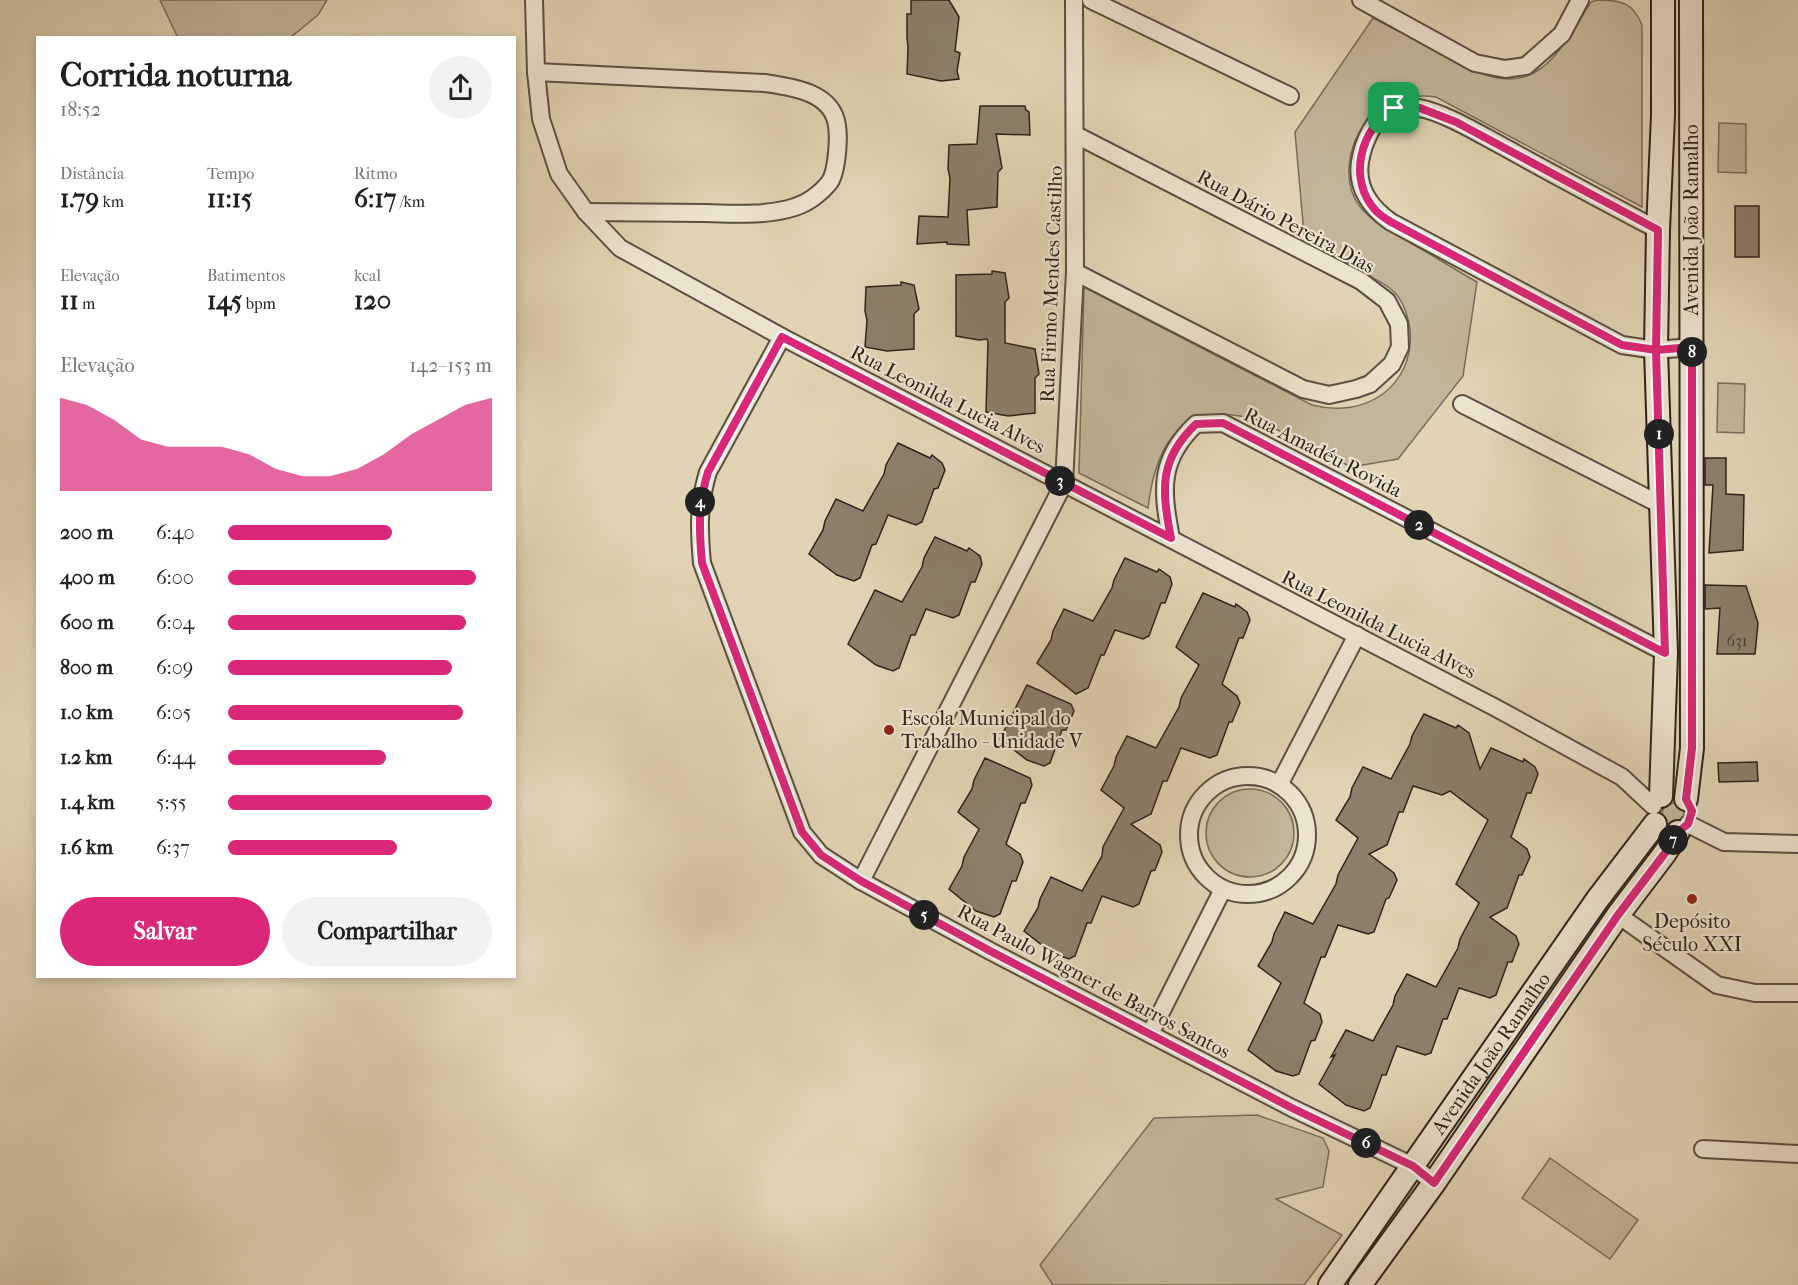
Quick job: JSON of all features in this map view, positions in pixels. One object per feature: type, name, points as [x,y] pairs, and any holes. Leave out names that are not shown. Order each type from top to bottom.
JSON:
[{"type":"street","name":"Rua Leonilda Lucia Alves","points":[[534,0],[536,72],[541,119],[559,174],[586,212],[620,248],[782,337],[1171,538],[1622,777],[1656,809]]},
{"type":"street","name":"Rua Firmo Mendes Castilho","points":[[861,881],[1064,483],[1075,272],[1074,0]]},
{"type":"street","points":[[1091,0],[1290,96]]},
{"type":"street","points":[[1361,0],[1475,63],[1505,69],[1526,66],[1562,34],[1580,0]]},
{"type":"street","name":"Avenida João Ramalho","points":[[1686,799],[1692,748],[1691,0]]},
{"type":"street","name":"Avenida João Ramalho","points":[[1330,1285],[1598,900],[1656,809],[1665,653],[1656,350],[1663,115],[1658,2]]},
{"type":"street","points":[[536,72],[765,83],[813,94],[831,109],[837,125],[836,163],[831,182],[817,196],[796,207],[758,214],[586,212]]},
{"type":"street","points":[[1658,230],[1456,122],[1420,108],[1394,108],[1384,114],[1373,128],[1361,158],[1359,173],[1364,192],[1376,211],[1391,222],[1622,345],[1656,350],[1692,347]]},
{"type":"street","name":"Rua Dário Pereira Dias","points":[[1075,272],[1303,389],[1320,393],[1329,395],[1370,384],[1392,364],[1400,347],[1399,324],[1387,301],[1361,281],[1076,135]]},
{"type":"street","name":"Rua Paulo Wagner de Barros Santos","points":[[782,337],[708,472],[701,494],[699,522],[702,563],[802,832],[821,855],[861,881],[1292,1108],[1413,1166],[1434,1183]]},
{"type":"street","points":[[1462,404],[1661,505]]},
{"type":"street","name":"Rua Amadéu Rovida","points":[[1171,538],[1164,487],[1169,462],[1180,439],[1196,424],[1223,423],[1665,653]]},
{"type":"street","points":[[1279,785],[1357,636]]},
{"type":"street","points":[[1238,777],[1259,777],[1279,785],[1294,798],[1304,814],[1308,834],[1305,854],[1295,871],[1281,885],[1262,892],[1242,894],[1223,889],[1206,876],[1194,859],[1189,838],[1192,817],[1202,799],[1218,785],[1238,777]]},
{"type":"street","points":[[1683,828],[1692,811],[1686,799],[1674,794],[1656,809],[1665,832],[1683,828],[1724,842],[1798,844]]},
{"type":"street","name":"Avenida João Ramalho","points":[[1360,1285],[1434,1183],[1618,915],[1683,828]]},
{"type":"street","points":[[1150,1034],[1223,889]]},
{"type":"street","points":[[1618,915],[1717,985],[1755,993],[1798,993]]},
{"type":"street","points":[[1703,1149],[1798,1154]]},
{"type":"shaded area","points":[[160,0],[327,0],[318,15],[292,36],[177,36]]},
{"type":"shaded area","points":[[1597,0],[1625,4],[1634,11],[1642,25],[1642,207],[1436,97],[1416,96],[1398,100],[1380,109],[1366,122],[1355,142],[1351,153],[1349,176],[1351,188],[1361,208],[1384,227],[1477,282],[1463,376],[1398,459],[1351,467],[1258,420],[1232,415],[1211,415],[1193,420],[1178,430],[1167,444],[1158,462],[1148,508],[1079,473],[1084,287],[1312,405],[1332,408],[1350,407],[1368,402],[1383,394],[1395,382],[1404,367],[1409,349],[1410,329],[1406,314],[1400,299],[1390,288],[1304,234],[1295,132],[1373,18],[1480,73],[1501,79],[1519,78],[1535,72],[1548,63],[1570,35],[1591,2]]},
{"type":"shaded area","points":[[1719,123],[1746,124],[1746,173],[1718,172]]},
{"type":"shaded area","points":[[1718,383],[1745,384],[1744,433],[1717,432]]},
{"type":"shaded area","points":[[1250,789],[1267,793],[1281,802],[1290,816],[1294,833],[1290,850],[1281,864],[1267,873],[1250,877],[1233,873],[1219,864],[1210,850],[1206,833],[1210,816],[1219,802],[1233,793]]},
{"type":"shaded area","points":[[1673,803],[1681,806],[1684,814],[1681,822],[1673,825],[1665,822],[1662,814],[1665,806]]},
{"type":"shaded area","points":[[1257,1115],[1323,1138],[1329,1151],[1323,1187],[1276,1199],[1342,1235],[1304,1285],[1053,1285],[1040,1265],[1154,1118]]},
{"type":"shaded area","points":[[1550,1158],[1638,1220],[1610,1259],[1522,1198]]},
{"type":"building","points":[[911,0],[949,0],[959,17],[955,51],[960,53],[957,71],[959,79],[941,81],[907,74],[907,14],[911,14]]},
{"type":"building","points":[[980,106],[1025,106],[1029,112],[1030,135],[996,134],[1002,168],[998,172],[997,207],[967,210],[969,245],[947,244],[947,242],[917,244],[919,216],[948,217],[949,145],[977,144]]},
{"type":"building","points":[[1735,206],[1759,206],[1759,257],[1735,257]]},
{"type":"building","points":[[992,271],[1005,273],[1009,298],[1005,302],[1005,343],[1035,349],[1039,374],[1035,378],[1035,413],[1008,416],[986,412],[987,339],[956,336],[956,275],[992,274]]},
{"type":"building","points":[[901,282],[914,285],[919,309],[914,314],[914,349],[887,351],[865,347],[866,287],[901,285]]},
{"type":"building","points":[[898,443],[930,458],[932,455],[942,463],[945,470],[938,488],[934,489],[922,522],[916,525],[888,515],[876,544],[872,545],[860,578],[854,581],[837,575],[809,554],[823,530],[836,499],[863,511]]},
{"type":"building","points":[[1705,458],[1726,458],[1726,494],[1744,495],[1743,550],[1709,553],[1713,485],[1705,485]]},
{"type":"building","points":[[935,537],[967,551],[969,548],[980,556],[982,564],[975,582],[971,582],[959,615],[953,618],[926,609],[915,635],[911,635],[899,668],[893,671],[876,665],[848,644],[875,590],[902,602],[922,567]]},
{"type":"building","points":[[1125,558],[1157,572],[1159,569],[1170,577],[1172,584],[1165,603],[1161,603],[1149,636],[1143,639],[1115,630],[1104,655],[1101,655],[1088,688],[1076,694],[1037,663],[1051,640],[1064,609],[1093,621],[1112,588]]},
{"type":"building","points":[[1705,585],[1746,586],[1758,623],[1755,654],[1717,654],[1720,608],[1705,609]]},
{"type":"building","points":[[1203,593],[1235,607],[1236,604],[1247,612],[1250,620],[1243,638],[1239,638],[1222,684],[1237,696],[1240,703],[1232,722],[1229,722],[1217,755],[1210,758],[1181,748],[1167,781],[1163,781],[1151,814],[1131,824],[1160,845],[1162,852],[1155,870],[1151,871],[1139,904],[1133,907],[1102,896],[1091,923],[1087,923],[1075,956],[1069,959],[1052,953],[1024,931],[1038,908],[1051,877],[1082,891],[1102,856],[1103,847],[1124,808],[1101,790],[1127,736],[1156,748],[1179,707],[1181,698],[1199,665],[1176,647]]},
{"type":"building","points":[[1027,685],[1071,704],[1074,711],[1066,730],[1062,730],[1050,763],[1044,766],[1027,760],[1000,739]]},
{"type":"building","points":[[1424,714],[1456,728],[1458,725],[1469,733],[1480,769],[1491,748],[1523,762],[1524,759],[1535,767],[1538,774],[1531,793],[1527,793],[1511,837],[1527,849],[1530,857],[1522,875],[1519,875],[1507,908],[1490,917],[1516,936],[1519,944],[1512,962],[1508,962],[1496,995],[1490,998],[1459,988],[1447,1019],[1443,1019],[1431,1053],[1425,1055],[1397,1046],[1386,1075],[1382,1075],[1370,1108],[1364,1111],[1346,1105],[1319,1084],[1346,1030],[1373,1041],[1407,974],[1436,987],[1458,948],[1460,939],[1479,903],[1456,884],[1488,820],[1450,791],[1442,795],[1413,786],[1403,812],[1399,812],[1387,845],[1369,854],[1394,873],[1397,880],[1389,898],[1386,899],[1374,932],[1368,934],[1338,925],[1325,957],[1321,957],[1304,1003],[1320,1014],[1322,1022],[1315,1040],[1311,1041],[1299,1074],[1293,1076],[1276,1071],[1248,1050],[1281,983],[1258,966],[1285,912],[1313,924],[1336,884],[1338,875],[1358,838],[1336,820],[1350,797],[1363,767],[1391,779]]},
{"type":"building","points":[[985,758],[1030,778],[1032,785],[1025,803],[1021,803],[1006,844],[1020,854],[1023,862],[1016,881],[1012,881],[1000,914],[994,917],[976,911],[949,889],[979,829],[958,812],[972,789]]},
{"type":"building","points":[[1757,762],[1758,781],[1719,782],[1718,763]]},
{"type":"place","name":"Escola Municipal do Trabalho - Unidade V","points":[[889,730]]},
{"type":"place","name":"Depósito Século XXI","points":[[1692,899]]},
{"type":"route","points":[[1394,108],[1384,114],[1373,128],[1361,158],[1359,173],[1364,192],[1376,211],[1391,222],[1622,345],[1656,350],[1692,347],[1692,748],[1686,799],[1692,811],[1691,818],[1684,829],[1678,832],[1618,915],[1434,1183],[1413,1166],[1292,1108],[992,952],[861,881],[821,855],[802,832],[702,563],[699,522],[701,494],[708,472],[782,337],[1171,538],[1164,487],[1169,462],[1180,439],[1196,424],[1223,423],[1665,653],[1656,350],[1658,230],[1456,122],[1420,108],[1394,108]]}]
